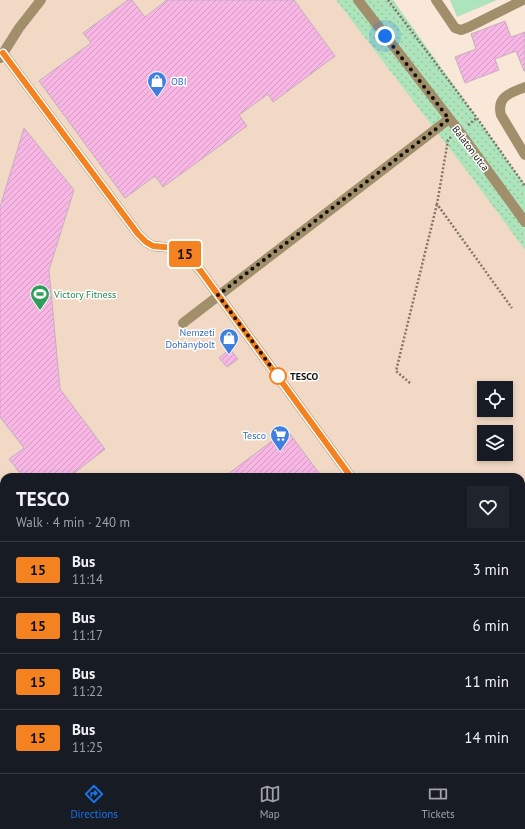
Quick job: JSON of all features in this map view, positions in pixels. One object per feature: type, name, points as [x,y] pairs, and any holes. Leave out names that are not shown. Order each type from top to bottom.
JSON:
[{"type":"street","points":[[41,0],[19,28],[2,55],[138,234],[146,242],[153,246],[174,248],[185,254],[200,270],[348,473]]},
{"type":"street","name":"Balaton utca","points":[[358,0],[459,131],[525,222]]},
{"type":"street","points":[[436,0],[456,28],[461,30],[523,0]]},
{"type":"street","points":[[525,87],[507,95],[502,99],[499,107],[500,114],[525,154]]},
{"type":"street","points":[[183,323],[449,119]]},
{"type":"path","points":[[388,0],[477,118],[525,186]]},
{"type":"path","points":[[410,383],[396,371],[437,204],[448,140],[477,118]]},
{"type":"path","points":[[437,204],[512,308]]},
{"type":"shaded area","points":[[0,0],[336,0],[525,250],[525,473],[0,473]]},
{"type":"green space","points":[[336,0],[393,0],[525,185],[525,250],[472,178]]},
{"type":"green space","points":[[450,0],[497,0],[457,17]]},
{"type":"building","name":"OBI","points":[[128,0],[132,0],[145,17],[167,0],[294,0],[335,56],[273,102],[268,94],[239,115],[247,126],[163,187],[155,176],[125,198],[39,81],[91,43],[83,33]]},
{"type":"building","points":[[505,21],[511,37],[525,32],[525,71],[516,51],[495,59],[499,70],[465,83],[455,57],[476,49],[471,34]]},
{"type":"building","points":[[24,128],[74,190],[49,270],[60,389],[105,449],[74,473],[20,473],[9,459],[24,448],[0,417],[0,207]]},
{"type":"building","name":"Nemzeti Dohánybolt","points":[[230,349],[238,359],[227,367],[219,358]]},
{"type":"building","name":"Tesco","points":[[287,430],[319,473],[229,473]]},
{"type":"bus line","name":"15","points":[[3,53],[138,234],[146,242],[153,246],[174,248],[185,254],[200,270],[348,473]]},
{"type":"place","name":"OBI","points":[[157,98]]},
{"type":"place","name":"Victory Fitness","points":[[40,311]]},
{"type":"place","name":"Nemzeti Dohánybolt","points":[[229,355]]},
{"type":"place","name":"TESCO","points":[[278,376]]},
{"type":"place","name":"Tesco","points":[[280,452]]},
{"type":"route","points":[[278,376],[218,295],[449,119],[385,36]]}]
